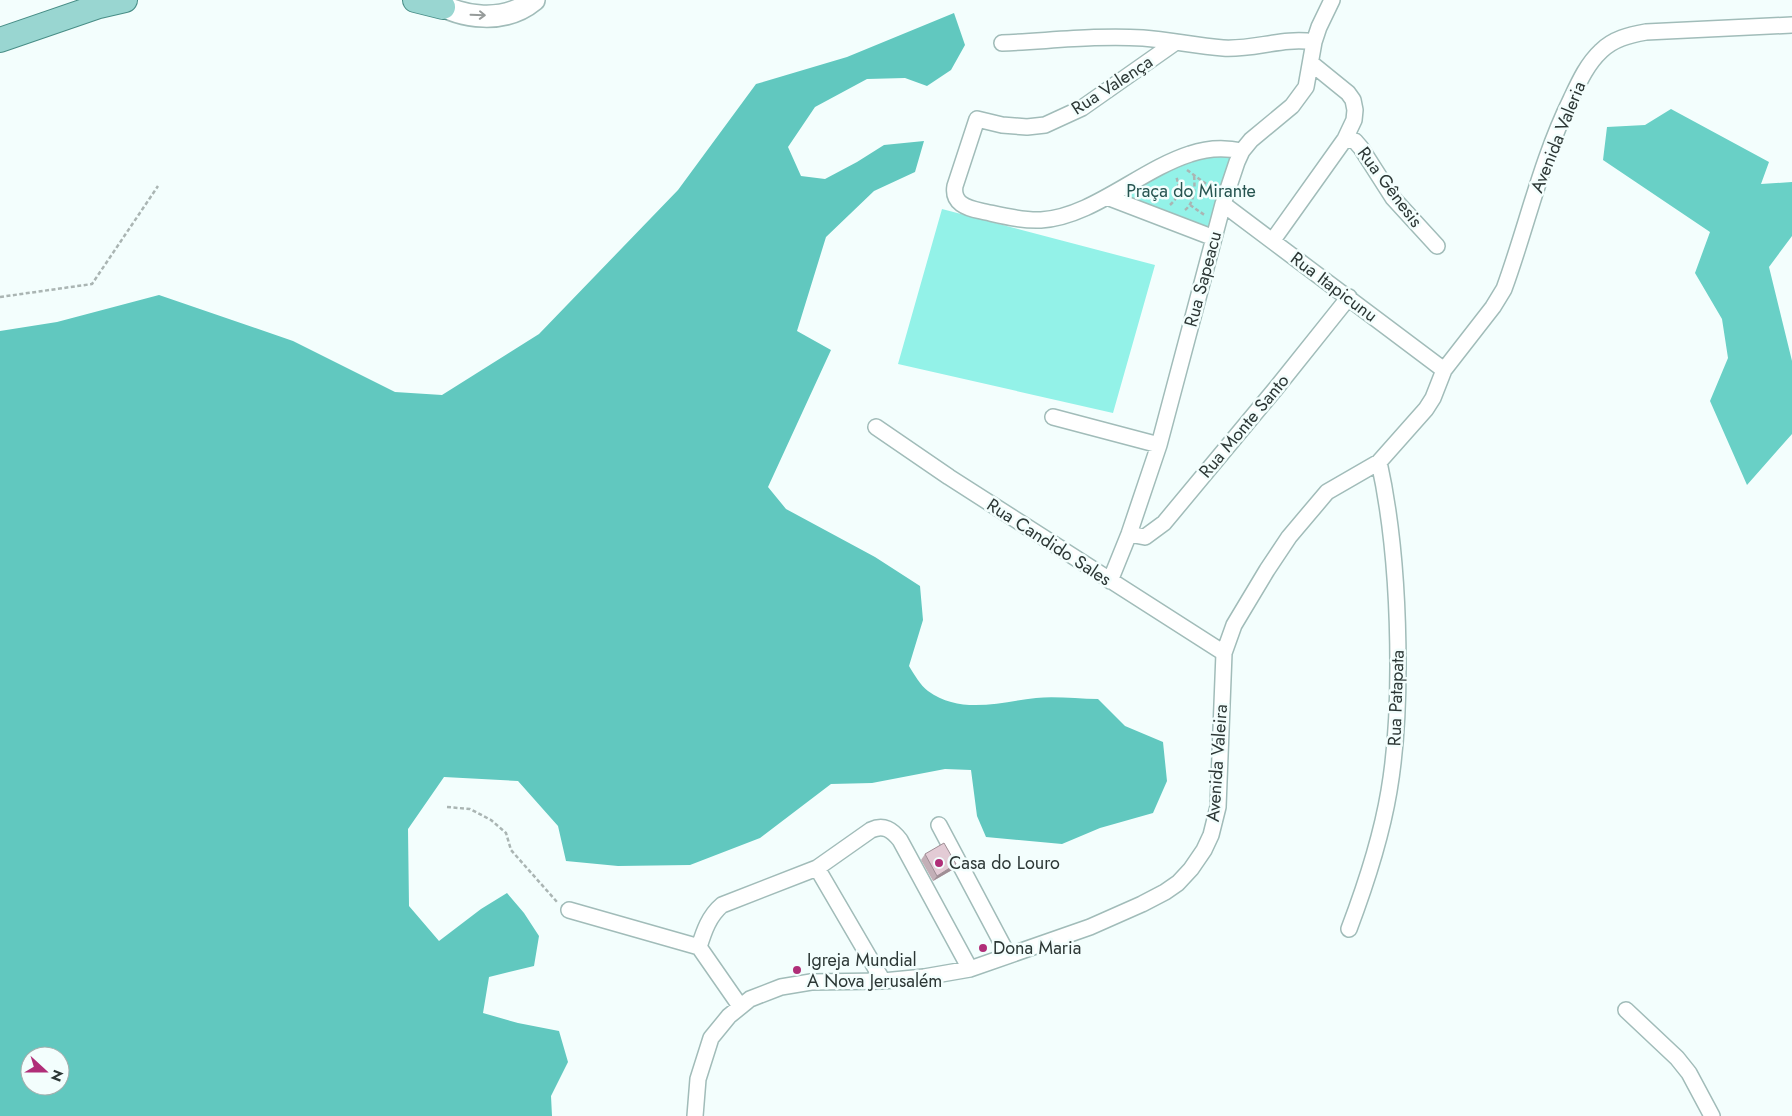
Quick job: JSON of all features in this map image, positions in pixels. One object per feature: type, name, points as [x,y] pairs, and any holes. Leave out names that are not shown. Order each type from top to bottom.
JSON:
[{"type":"main road","points":[[0,40],[91,9],[126,0]]},
{"type":"main road","points":[[415,0],[438,4],[458,13],[471,16],[487,16],[516,11],[534,0]]},
{"type":"street","name":"Rua Sapeacu","points":[[1110,581],[1129,534],[1159,445],[1224,202],[1242,151],[1256,136],[1292,106],[1306,87],[1314,42],[1332,0]]},
{"type":"street","name":"Avenida Valeria","points":[[1444,370],[1493,307],[1504,289],[1546,159],[1562,116],[1580,80],[1602,50],[1628,35],[1646,32],[1792,25]]},
{"type":"street","name":"Rua Valença","points":[[1002,44],[1094,38],[1142,38],[1224,48],[1251,48],[1286,40],[1314,42]]},
{"type":"street","name":"Rua Valença","points":[[1107,197],[1070,214],[1041,220],[976,210],[959,202],[954,195],[955,186],[977,119],[1002,126],[1027,127],[1045,125],[1082,108],[1176,42]]},
{"type":"street","name":"Rua Gênesis","points":[[1310,63],[1342,87],[1353,100],[1354,120],[1345,139],[1355,142],[1361,148],[1393,198],[1437,246]]},
{"type":"street","points":[[1273,240],[1345,139]]},
{"type":"street","points":[[1107,197],[1169,161],[1192,153],[1217,148],[1242,151]]},
{"type":"street","points":[[1107,197],[1214,238]]},
{"type":"street","name":"Rua Itapicunu","points":[[1224,202],[1444,370]]},
{"type":"street","name":"Rua Monte Santo","points":[[1129,534],[1145,537],[1164,523],[1277,388],[1349,297]]},
{"type":"street","name":"Avenida Valeira","points":[[695,1116],[698,1079],[711,1038],[740,1006],[755,996],[781,987],[811,982],[883,981],[924,977],[970,969],[1090,927],[1142,904],[1178,883],[1191,870],[1211,835],[1218,807],[1224,653],[1234,624],[1289,537],[1327,492],[1379,462],[1426,409],[1433,398],[1444,370]]},
{"type":"street","points":[[1053,417],[1159,445]]},
{"type":"street","name":"Rua Candido Sales","points":[[876,428],[949,477],[1224,653]]},
{"type":"street","name":"Rua Patapata","points":[[1349,929],[1367,880],[1379,839],[1389,791],[1395,739],[1398,638],[1396,580],[1388,501],[1379,462]]},
{"type":"street","points":[[939,825],[1008,956]]},
{"type":"street","points":[[699,947],[708,922],[715,911],[722,905],[817,868],[865,833],[877,827],[888,828],[900,840],[970,969]]},
{"type":"street","points":[[817,868],[883,981]]},
{"type":"street","points":[[569,910],[699,947],[740,1006]]},
{"type":"street","points":[[1626,1010],[1677,1058],[1689,1073],[1712,1116]]},
{"type":"path","points":[[1169,161],[1194,174],[1208,184],[1224,202]]},
{"type":"path","points":[[1169,161],[1179,186],[1178,194],[1167,208],[1174,210]]},
{"type":"path","points":[[1182,212],[1188,208],[1192,201],[1194,174]]},
{"type":"path","points":[[0,297],[92,284],[158,186]]},
{"type":"path","points":[[447,807],[470,809],[491,820],[506,833],[511,850],[559,904],[569,910]]},
{"type":"green space","name":"Praça do Mirante","points":[[1238,152],[1212,234],[1113,196],[1193,156]]},
{"type":"green space","points":[[942,209],[1155,265],[1113,413],[898,364]]},
{"type":"shaded area","points":[[954,13],[965,45],[951,70],[927,86],[905,78],[867,79],[815,107],[788,147],[801,176],[825,179],[884,145],[924,141],[915,172],[874,191],[826,237],[797,331],[831,350],[768,487],[786,509],[875,557],[920,586],[923,620],[909,666],[920,683],[928,691],[954,703],[967,705],[995,704],[1044,697],[1098,699],[1125,726],[1163,742],[1167,781],[1153,813],[1100,828],[1062,844],[986,837],[977,816],[971,770],[945,769],[872,783],[831,784],[760,838],[690,865],[618,866],[566,861],[558,826],[518,781],[444,777],[408,829],[409,906],[439,941],[481,909],[507,893],[524,913],[539,936],[534,966],[489,977],[483,1013],[518,1023],[559,1031],[568,1062],[551,1096],[552,1116],[0,1116],[0,331],[57,322],[159,295],[293,341],[395,392],[442,395],[539,334],[678,190],[756,84],[847,57]]},
{"type":"shaded area","points":[[1671,109],[1769,162],[1761,184],[1792,182],[1792,236],[1769,267],[1792,361],[1792,434],[1747,485],[1710,401],[1728,358],[1722,319],[1695,273],[1710,232],[1603,160],[1607,127],[1645,125]]},
{"type":"building","name":"Casa do Louro","points":[[944,843],[956,864],[937,876],[925,854]]},
{"type":"place","name":"Casa do Louro","points":[[939,863]]},
{"type":"place","name":"Dona Maria","points":[[983,948]]},
{"type":"place","name":"Igreja Mundial A Nova Jerusalém","points":[[797,970]]}]
